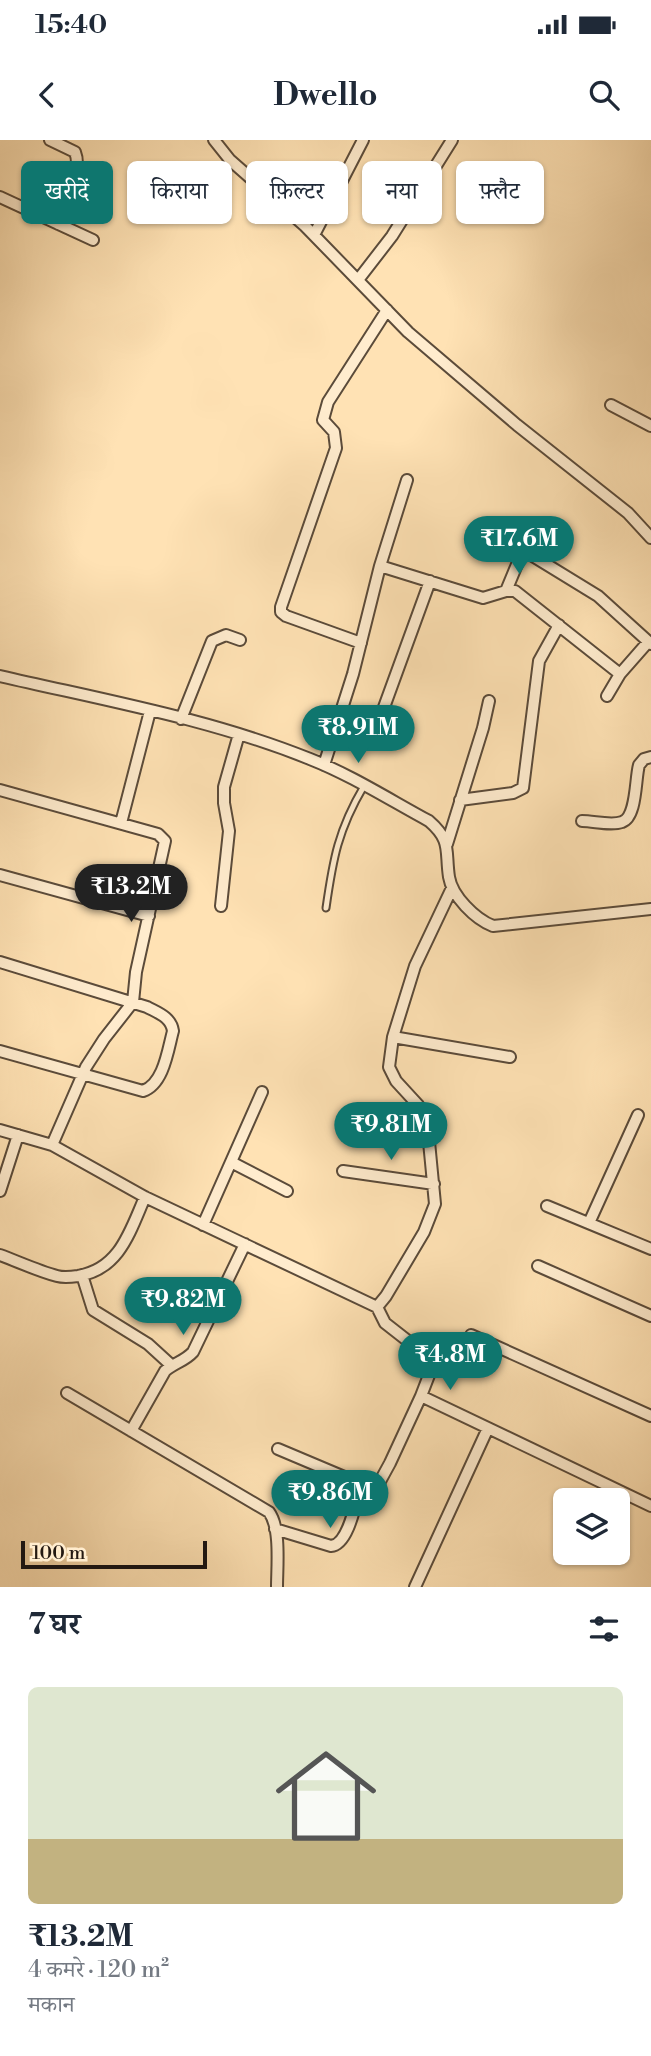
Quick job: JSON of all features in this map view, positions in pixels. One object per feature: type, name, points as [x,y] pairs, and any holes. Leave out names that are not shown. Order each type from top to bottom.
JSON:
[{"type":"street","points":[[50,140],[75,152],[78,161]]},
{"type":"street","points":[[214,140],[314,235],[408,332],[517,425],[628,513],[651,538]]},
{"type":"street","points":[[223,151],[228,140]]},
{"type":"street","points":[[314,235],[363,140]]},
{"type":"street","points":[[358,281],[391,236],[452,140]]},
{"type":"street","points":[[0,197],[21,207]]},
{"type":"street","points":[[58,224],[93,240]]},
{"type":"street","points":[[361,643],[286,616],[281,612],[281,607],[336,448],[334,432],[323,420],[328,402],[387,310]]},
{"type":"street","points":[[611,405],[651,426]]},
{"type":"street","points":[[324,765],[407,480]]},
{"type":"street","points":[[506,591],[530,526]]},
{"type":"street","points":[[523,550],[598,596],[650,643],[620,674],[607,696]]},
{"type":"street","points":[[380,566],[483,598],[506,591],[521,594],[620,674]]},
{"type":"street","points":[[383,710],[429,581]]},
{"type":"street","points":[[460,800],[513,793],[523,788],[539,661],[559,625]]},
{"type":"street","points":[[181,719],[212,641],[226,635],[240,640]]},
{"type":"street","points":[[0,676],[239,734],[324,765],[429,821],[443,834],[447,844],[452,888],[483,922],[493,926],[651,909]]},
{"type":"street","points":[[447,844],[489,701]]},
{"type":"street","points":[[121,822],[150,711]]},
{"type":"street","points":[[220,905],[229,831],[224,788],[239,734]]},
{"type":"street","points":[[582,821],[618,823],[626,819],[632,810],[639,765],[643,759],[651,757]]},
{"type":"street","points":[[0,790],[121,822],[158,834],[165,841],[132,1002],[104,1039],[83,1074],[52,1145]]},
{"type":"street","points":[[0,875],[149,916]]},
{"type":"street","points":[[377,1307],[427,1226],[435,1204],[427,1121],[412,1097],[396,1081],[390,1067],[393,1037],[415,966],[452,888]]},
{"type":"street","points":[[0,962],[147,1007],[172,1023],[173,1031],[157,1081],[151,1088],[143,1091],[0,1051]]},
{"type":"street","points":[[393,1037],[510,1057]]},
{"type":"street","points":[[203,1225],[262,1092]]},
{"type":"street","points":[[589,1223],[638,1115]]},
{"type":"street","points":[[0,1130],[52,1145],[145,1197],[377,1307],[385,1324],[431,1359],[431,1370],[421,1396],[378,1485],[361,1485],[278,1449]]},
{"type":"street","points":[[0,1191],[18,1135]]},
{"type":"street","points":[[231,1162],[287,1191]]},
{"type":"street","points":[[343,1171],[434,1184]]},
{"type":"street","points":[[0,1255],[57,1276],[82,1275],[103,1268],[125,1241],[145,1197]]},
{"type":"street","points":[[547,1206],[651,1249]]},
{"type":"street","points":[[131,1431],[171,1365],[188,1358],[193,1352],[245,1244]]},
{"type":"street","points":[[538,1266],[651,1316]]},
{"type":"street","points":[[82,1275],[93,1310],[148,1344],[171,1365]]},
{"type":"street","points":[[471,1335],[651,1416]]},
{"type":"street","points":[[67,1393],[269,1512],[274,1518],[277,1587]]},
{"type":"street","points":[[421,1396],[651,1506]]},
{"type":"street","points":[[415,1587],[488,1428]]},
{"type":"street","points":[[275,1529],[337,1546],[343,1541],[347,1531],[361,1485]]},
{"type":"lane","points":[[326,908],[339,837],[363,786]]}]
